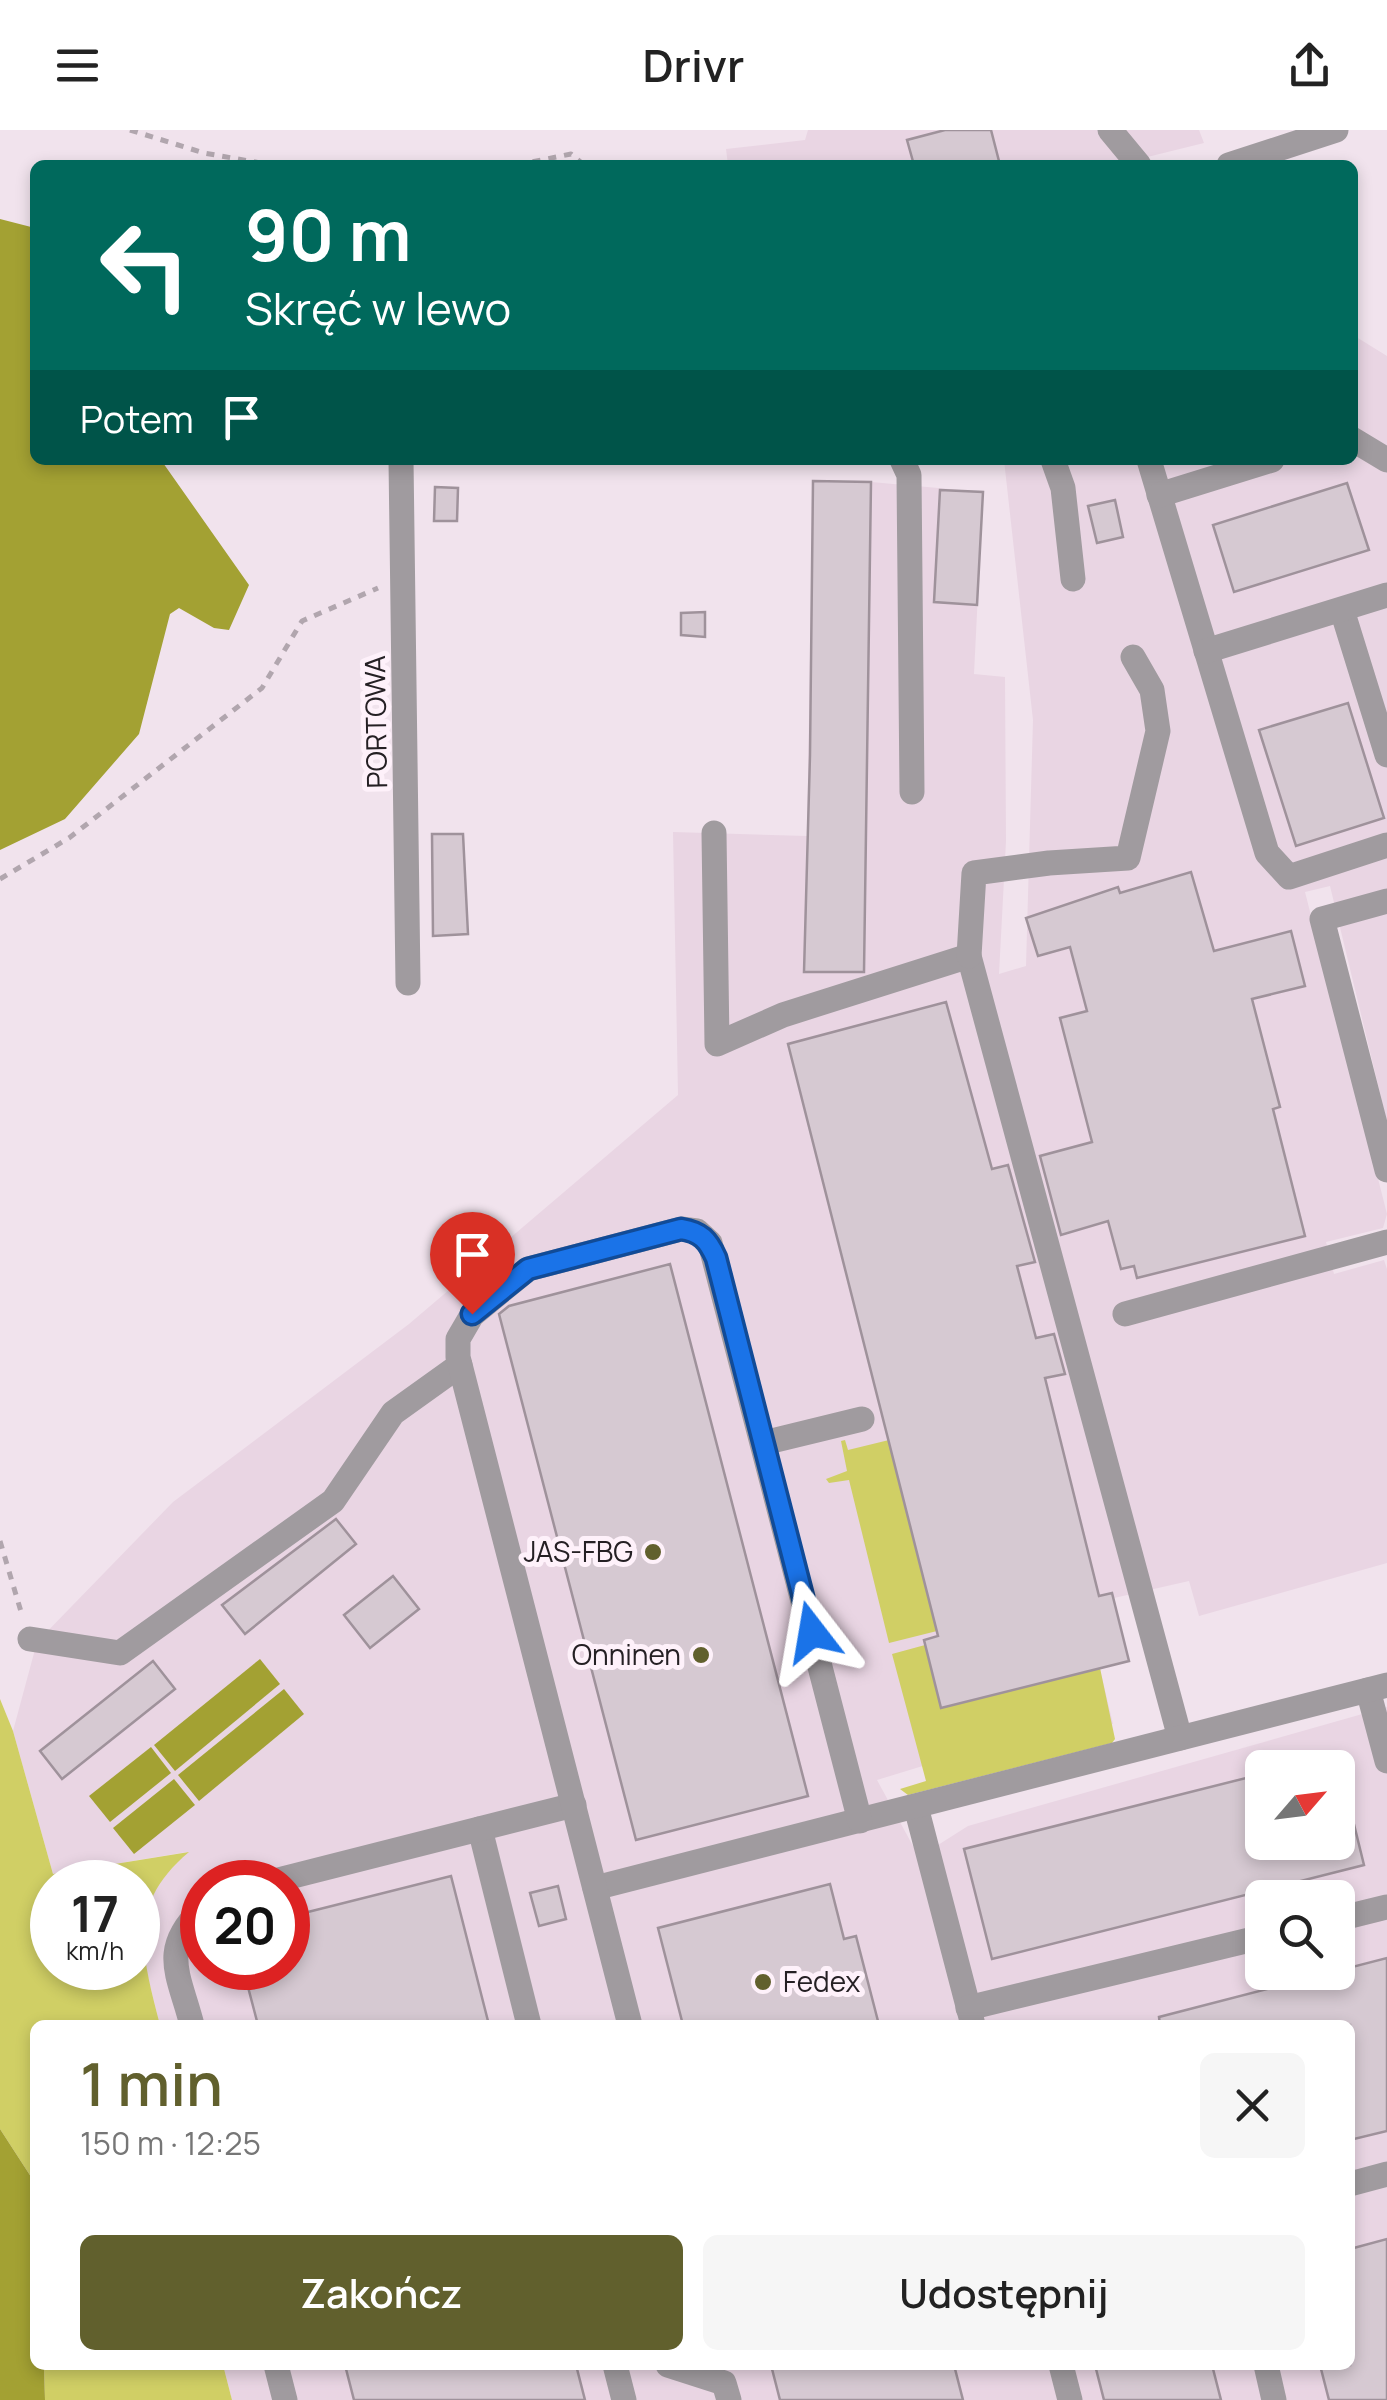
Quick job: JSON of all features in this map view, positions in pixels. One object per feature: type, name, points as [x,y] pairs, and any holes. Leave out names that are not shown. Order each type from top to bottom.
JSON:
[{"type":"street","points":[[1110,130],[1136,160]]},
{"type":"street","points":[[1244,160],[1336,130]]},
{"type":"street","points":[[1358,443],[1387,460]]},
{"type":"street","name":"PORTOWA","points":[[401,465],[408,982]]},
{"type":"street","points":[[904,465],[909,475],[912,792]]},
{"type":"street","points":[[1056,465],[1063,488],[1074,579]]},
{"type":"street","points":[[1151,465],[1267,853],[1289,877],[1387,845]]},
{"type":"street","points":[[1160,495],[1256,465]]},
{"type":"street","points":[[1206,651],[1387,594]]},
{"type":"street","points":[[1342,610],[1387,756]]},
{"type":"street","points":[[1134,657],[1152,690],[1158,731],[1128,858],[974,873],[969,956],[1180,1738]]},
{"type":"street","points":[[714,832],[718,1044],[782,1015],[969,956]]},
{"type":"street","points":[[1387,901],[1322,918],[1387,1170]]},
{"type":"street","points":[[629,2020],[460,1365],[458,1338],[472,1314],[528,1269],[681,1229],[697,1231],[710,1243],[860,1821]]},
{"type":"street","points":[[1125,1314],[1387,1242]]},
{"type":"street","points":[[30,1639],[120,1653],[332,1501],[393,1414],[460,1365]]},
{"type":"street","points":[[763,1443],[862,1419]]},
{"type":"street","points":[[595,1888],[1378,1687],[1387,1761]]},
{"type":"street","points":[[310,1872],[574,1805]]},
{"type":"street","points":[[916,1806],[970,2017],[1245,1942]]},
{"type":"street","points":[[480,1829],[528,2020]]},
{"type":"street","points":[[1355,1915],[1387,1908]]},
{"type":"street","points":[[180,1935],[173,1951],[180,1978]]},
{"type":"street","points":[[183,1990],[191,2020]]},
{"type":"street","points":[[1355,2183],[1387,2174]]},
{"type":"street","points":[[277,2370],[285,2400]]},
{"type":"street","points":[[616,2370],[624,2400]]},
{"type":"street","points":[[684,2370],[724,2383],[729,2400]]},
{"type":"street","points":[[1062,2370],[1070,2400]]},
{"type":"street","points":[[1267,2370],[1274,2400]]},
{"type":"path","points":[[130,130],[204,153],[244,160]]},
{"type":"path","points":[[542,160],[571,154],[578,160]]},
{"type":"path","points":[[0,880],[69,838],[262,688],[302,621],[404,576]]},
{"type":"path","points":[[0,1541],[30,1639]]},
{"type":"shaded area","points":[[808,130],[1199,130],[1204,143],[1135,160],[727,160],[726,149],[805,140]]},
{"type":"shaded area","points":[[0,219],[30,227],[30,465],[165,465],[249,585],[229,630],[214,628],[179,608],[170,614],[139,734],[65,819],[0,850]]},
{"type":"shaded area","points":[[1358,338],[1387,356],[1387,1122],[1330,886],[1305,892],[1387,1214],[1383,1228],[1326,1242],[1334,1274],[1384,1260],[1387,1269],[1387,1563],[1199,1616],[1189,1581],[1114,1598],[1129,1661],[1100,1669],[1113,1724],[926,1765],[877,1780],[919,1857],[968,1826],[1387,1707],[1387,2400],[232,2400],[224,2370],[1355,2370],[1355,2020],[159,2020],[151,1990],[160,1990],[160,1882],[187,1852],[138,1860],[49,1860],[13,1731],[37,1642],[173,1502],[409,1324],[678,1095],[673,832],[807,836],[813,481],[983,492],[974,674],[1005,677],[1006,841],[999,974],[1026,966],[1033,720],[1005,465],[1358,465]]},
{"type":"shaded area","points":[[845,1440],[848,1450],[889,1440],[937,1631],[889,1643],[849,1480],[829,1483],[826,1479],[847,1471],[841,1441]]},
{"type":"shaded area","points":[[925,1645],[942,1708],[1100,1668],[1115,1739],[1112,1743],[908,1795],[900,1789],[926,1781],[892,1654]]},
{"type":"shaded area","points":[[260,1659],[280,1684],[175,1771],[154,1745]]},
{"type":"shaded area","points":[[284,1689],[304,1714],[199,1801],[178,1775]]},
{"type":"shaded area","points":[[0,1699],[13,1731],[49,1860],[30,1860],[30,1990],[152,1990],[159,2020],[30,2020],[30,2175],[0,2129]]},
{"type":"shaded area","points":[[151,1747],[171,1773],[110,1822],[89,1796]]},
{"type":"shaded area","points":[[174,1779],[195,1805],[134,1854],[113,1828]]},
{"type":"shaded area","points":[[189,1852],[160,1884],[160,1860],[140,1860]]},
{"type":"shaded area","points":[[0,2129],[30,2175],[30,2370],[44,2370],[45,2400],[0,2400]]},
{"type":"shaded area","points":[[44,2370],[224,2370],[232,2400],[45,2400]]},
{"type":"building","points":[[945,130],[991,130],[999,160],[913,160],[907,140]]},
{"type":"building","points":[[813,481],[871,482],[864,972],[804,972]]},
{"type":"building","points":[[1347,483],[1369,550],[1234,592],[1213,525]]},
{"type":"building","points":[[435,487],[458,488],[457,521],[434,521]]},
{"type":"building","points":[[940,490],[983,492],[977,605],[934,602]]},
{"type":"building","points":[[1115,500],[1123,537],[1097,543],[1088,506]]},
{"type":"building","points":[[705,612],[705,637],[681,635],[681,613]]},
{"type":"building","points":[[1348,703],[1384,818],[1296,846],[1259,730]]},
{"type":"building","points":[[432,834],[463,834],[468,934],[433,936]]},
{"type":"building","points":[[1191,872],[1214,951],[1291,931],[1305,986],[1252,999],[1280,1107],[1273,1109],[1305,1236],[1137,1278],[1134,1266],[1121,1269],[1108,1221],[1061,1235],[1040,1156],[1092,1142],[1060,1018],[1087,1011],[1070,947],[1038,956],[1026,918],[1118,887],[1120,893]]},
{"type":"building","points":[[946,1002],[992,1169],[1008,1165],[1035,1262],[1017,1266],[1036,1338],[1054,1334],[1065,1374],[1045,1378],[1099,1596],[1112,1593],[1129,1661],[941,1708],[924,1640],[938,1636],[788,1044]]},
{"type":"building","name":"JAS-FBG","points":[[670,1264],[808,1796],[636,1840],[499,1314],[509,1306]]},
{"type":"building","points":[[336,1519],[356,1544],[245,1634],[222,1605]]},
{"type":"building","points":[[393,1576],[419,1609],[370,1648],[344,1615]]},
{"type":"building","points":[[153,1661],[175,1689],[62,1779],[40,1751]]},
{"type":"building","points":[[1245,1778],[1245,1860],[1355,1860],[1355,1828],[1364,1865],[1305,1880],[1245,1880],[1245,1895],[992,1959],[964,1849]]},
{"type":"building","points":[[451,1876],[488,2020],[257,2020],[249,1990],[310,1990],[310,1911]]},
{"type":"building","name":"Fedex","points":[[830,1884],[844,1939],[856,1936],[878,2020],[682,2020],[658,1928]]},
{"type":"building","points":[[558,1886],[566,1919],[539,1926],[530,1893]]},
{"type":"building","points":[[1387,1958],[1387,2131],[1355,2139],[1355,2020],[1159,2020],[1263,1990],[1355,1990],[1355,1966]]},
{"type":"building","points":[[1387,2239],[1387,2400],[1329,2400],[1321,2370],[1355,2370],[1355,2248]]},
{"type":"building","points":[[346,2370],[577,2370],[585,2400],[354,2400]]},
{"type":"building","points":[[772,2370],[955,2370],[963,2400],[780,2400]]},
{"type":"building","points":[[1096,2370],[1213,2370],[1221,2400],[1104,2400]]},
{"type":"place","name":"JAS-FBG","points":[[653,1552]]},
{"type":"place","name":"Onninen","points":[[701,1655]]},
{"type":"place","name":"Fedex","points":[[763,1982]]},
{"type":"route","points":[[472,1314],[528,1269],[681,1229],[697,1231],[710,1243],[812,1632]]}]
